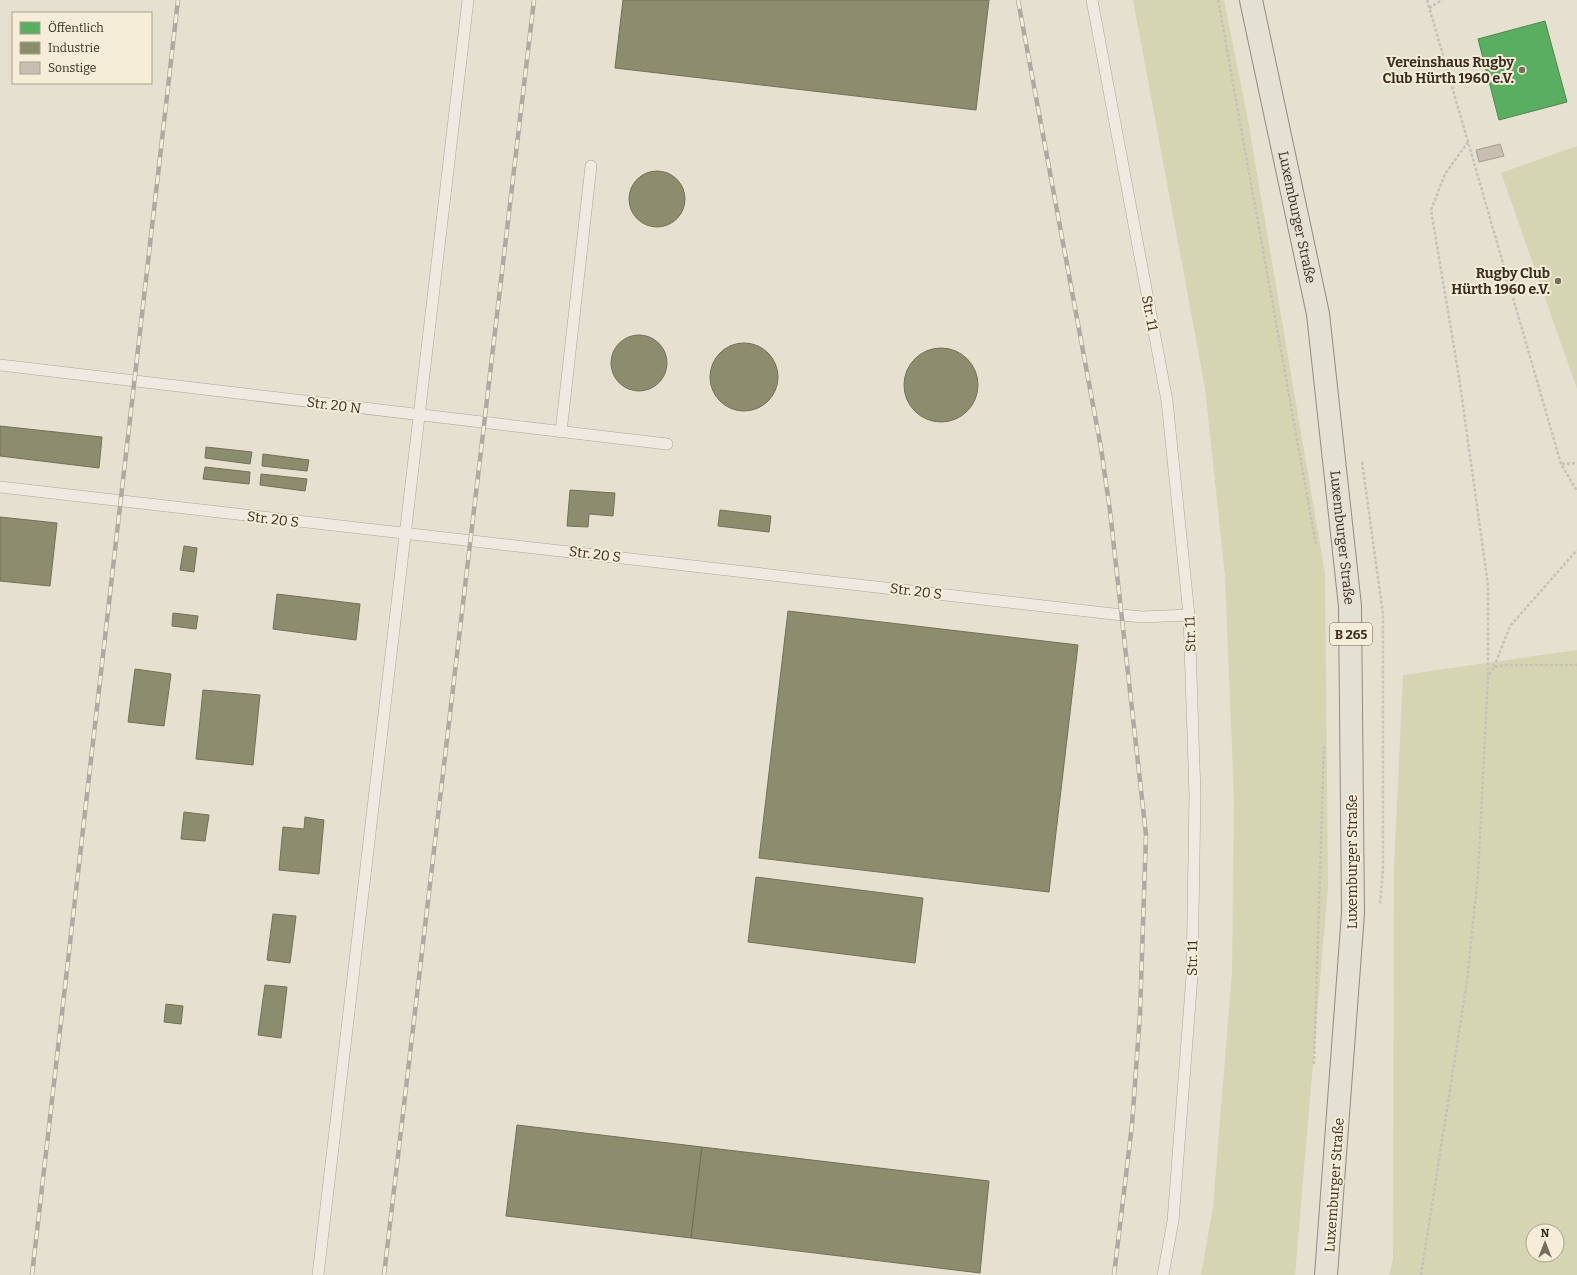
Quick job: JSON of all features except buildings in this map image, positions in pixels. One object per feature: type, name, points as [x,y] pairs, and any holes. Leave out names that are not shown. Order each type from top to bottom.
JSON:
[{"type":"main road","name":"Luxemburger Straße","points":[[1251,0],[1318,314],[1350,606],[1353,913],[1326,1275]]},
{"type":"lane","points":[[318,1275],[468,0]]},
{"type":"lane","name":"Str. 11","points":[[1092,0],[1167,401],[1189,615],[1195,795],[1192,976],[1173,1221],[1163,1275]]},
{"type":"lane","points":[[562,432],[591,166]]},
{"type":"lane","name":"Str. 20 N","points":[[0,365],[667,444]]},
{"type":"lane","name":"Str. 20 S","points":[[0,487],[1122,615],[1142,617],[1189,615]]},
{"type":"path","points":[[1218,0],[1317,550]]},
{"type":"path","points":[[1427,0],[1561,464],[1577,491]]},
{"type":"path","points":[[1429,8],[1442,0]]},
{"type":"path","points":[[1421,1275],[1467,981],[1478,875],[1488,677],[1488,584],[1459,377],[1431,210],[1445,174],[1468,142]]},
{"type":"path","points":[[1561,464],[1577,464]]},
{"type":"path","points":[[1488,677],[1494,667],[1510,626],[1577,550]]},
{"type":"path","points":[[1494,667],[1506,665],[1577,665]]},
{"type":"path","points":[[1314,1067],[1324,740]]},
{"type":"green space","points":[[1133,0],[1224,0],[1247,115],[1325,574],[1328,887],[1295,1275],[1201,1275],[1213,1207],[1232,972],[1234,801],[1225,576],[1205,388]]},
{"type":"green space","name":"Rugby Club Hürth 1960 e.V.","points":[[1577,146],[1577,389],[1501,173]]},
{"type":"green space","points":[[1577,650],[1577,1275],[1389,1275],[1393,1259],[1394,869],[1403,675]]},
{"type":"railway","points":[[32,1275],[178,0]]},
{"type":"railway","points":[[384,1275],[534,0]]},
{"type":"railway","points":[[1018,0],[1101,448],[1110,511],[1146,835],[1140,1014],[1132,1125],[1114,1275]]},
{"type":"place","name":"Vereinshaus Rugby Club Hürth 1960 e.V.","points":[[1522,70]]},
{"type":"place","name":"Rugby Club Hürth 1960 e.V.","points":[[1558,281]]}]
